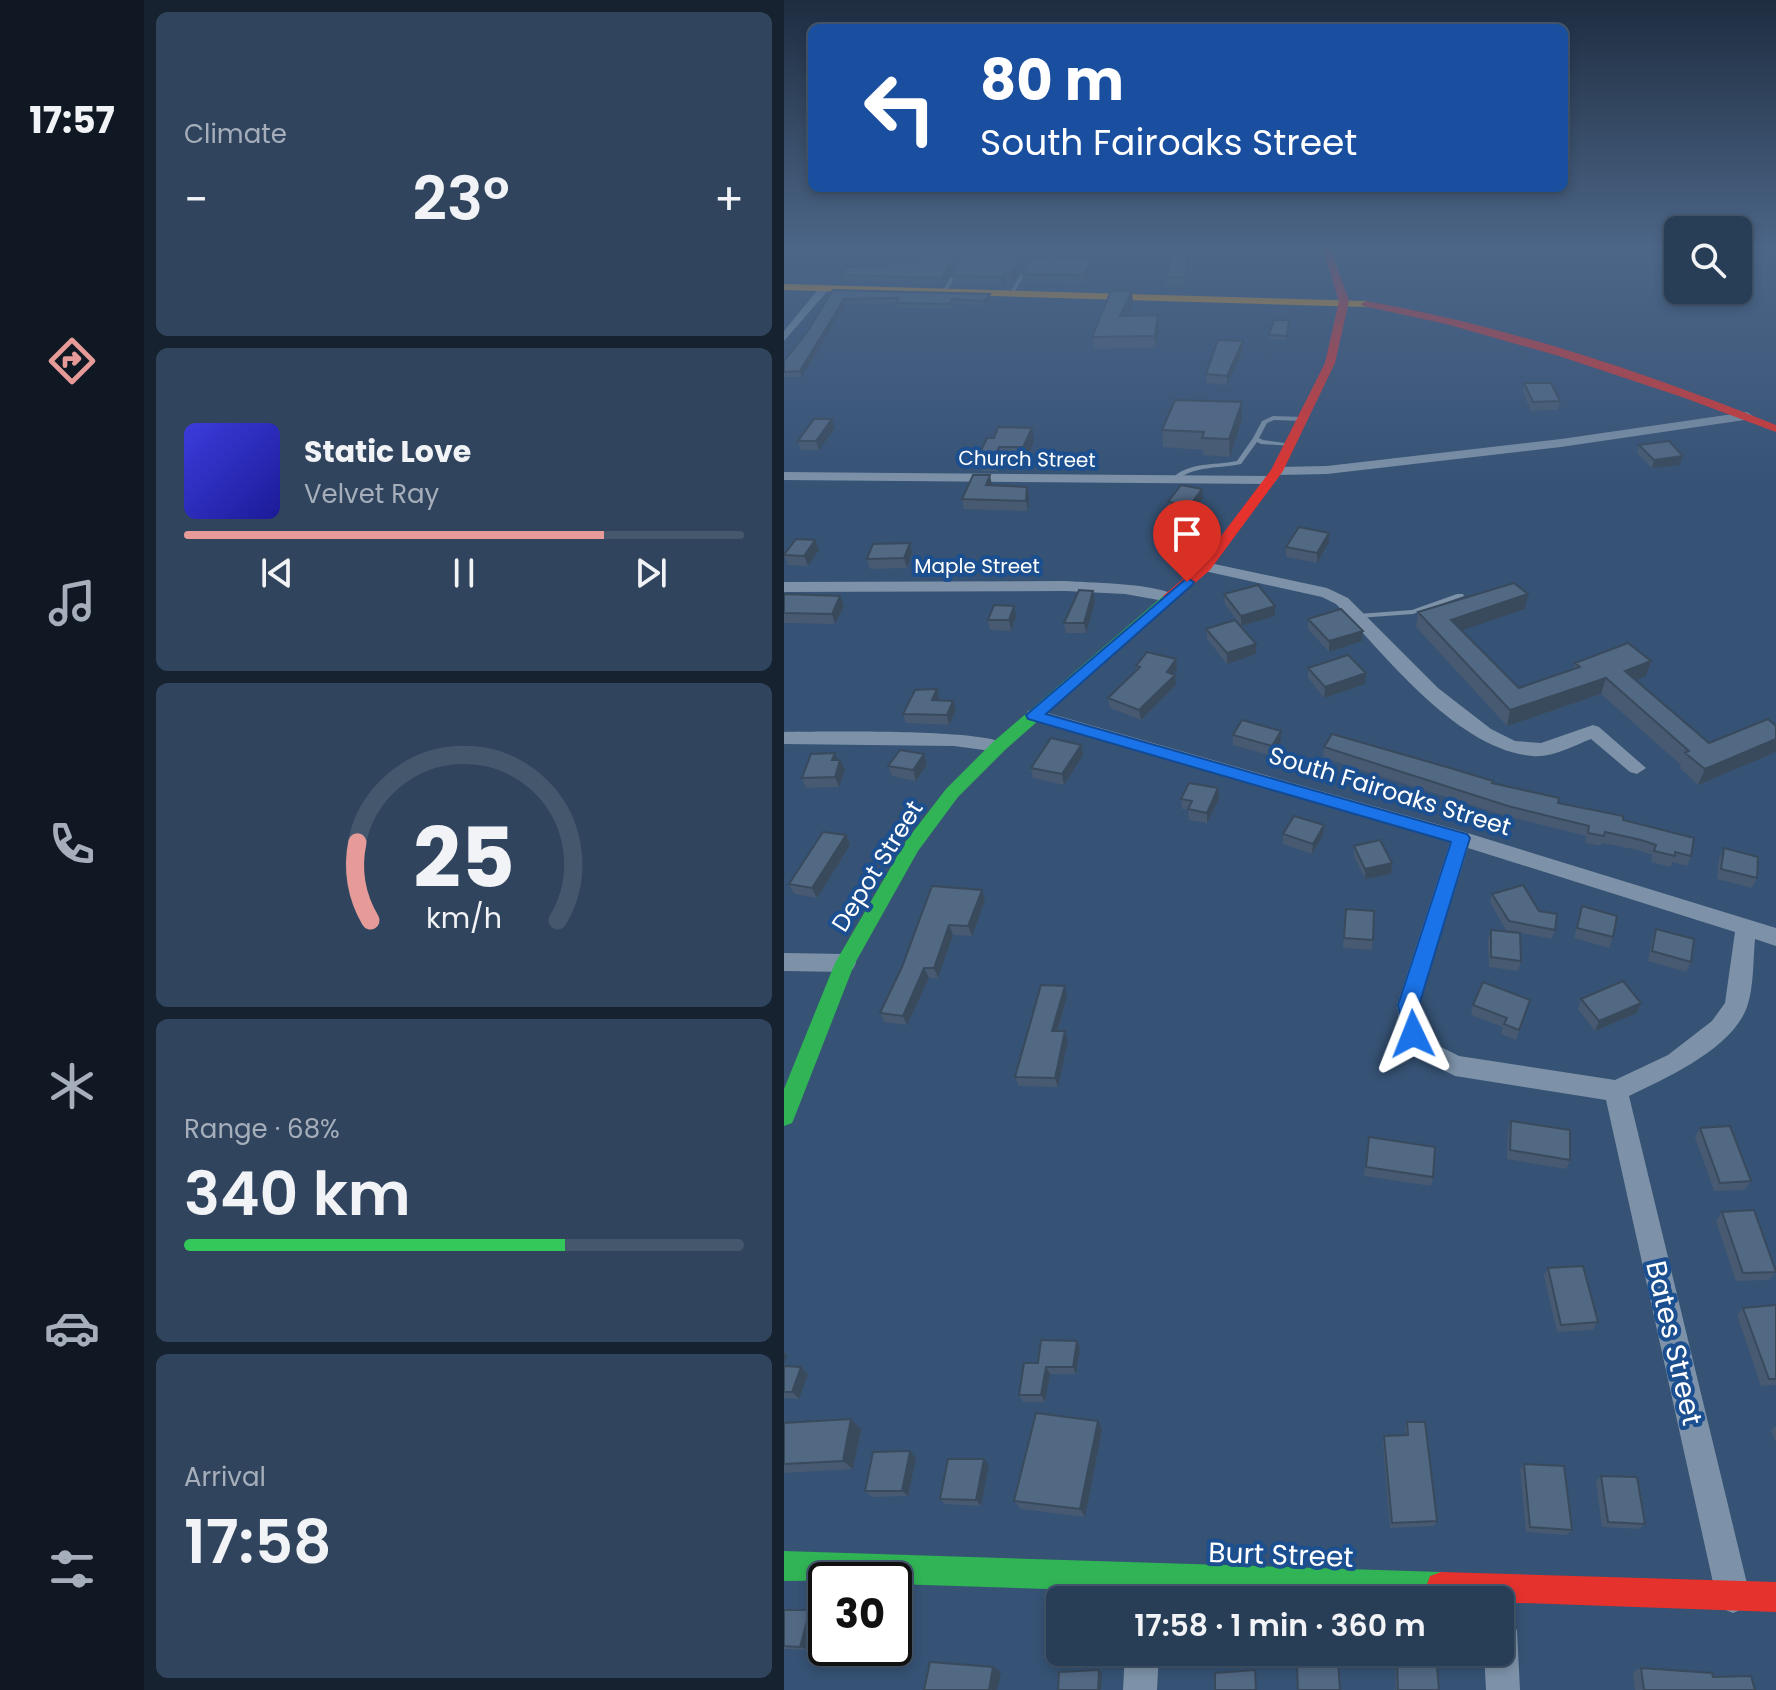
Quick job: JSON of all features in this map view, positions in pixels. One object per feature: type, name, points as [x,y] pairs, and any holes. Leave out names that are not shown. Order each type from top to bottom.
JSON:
[{"type":"street","name":"Depot Street","points":[[784,1116],[845,963],[912,846],[952,793],[999,746],[1205,567],[1273,475],[1290,445],[1330,363],[1338,329]]},
{"type":"street","points":[[1475,329],[1626,372],[1776,429]]},
{"type":"street","name":"Church Street","points":[[784,476],[1173,480],[1273,475],[1561,443],[1747,416]]},
{"type":"street","points":[[1205,567],[1327,593],[1342,601],[1464,721],[1490,739],[1513,748],[1536,751],[1593,731],[1637,768]]},
{"type":"street","name":"Maple Street","points":[[784,587],[1066,586],[1125,589],[1170,597]]},
{"type":"street","name":"South Fairoaks Street","points":[[1034,715],[1461,838],[1776,937]]},
{"type":"street","points":[[784,738],[954,740],[999,746]]},
{"type":"street","points":[[1461,838],[1408,1005],[1413,1034],[1419,1047],[1455,1066],[1616,1091],[1676,1062],[1720,1028],[1736,1006],[1746,928]]},
{"type":"street","points":[[784,962],[845,963]]},
{"type":"street","name":"Bates Street","points":[[1616,1091],[1733,1596]]},
{"type":"street","name":"Burt Street","points":[[784,1566],[1086,1586]]},
{"type":"street","name":"Burt Street","points":[[1514,1595],[1776,1597]]},
{"type":"street","points":[[1140,1690],[1141,1666]]},
{"type":"street","points":[[1502,1666],[1503,1690]]},
{"type":"lane","points":[[1173,480],[1183,470],[1193,466],[1239,463],[1264,422],[1273,418],[1303,419]]},
{"type":"lane","points":[[1256,438],[1261,442],[1290,445]]},
{"type":"lane","points":[[1358,616],[1392,616],[1413,612],[1460,596]]},
{"type":"building","points":[[809,329],[826,329],[800,371],[784,372],[784,361]]},
{"type":"building","points":[[1095,329],[1156,329],[1155,336],[1092,337]]},
{"type":"building","points":[[1271,329],[1288,329],[1287,336],[1269,335]]},
{"type":"building","points":[[1218,340],[1243,341],[1227,376],[1206,374]]},
{"type":"building","points":[[1524,383],[1551,383],[1560,401],[1533,402]]},
{"type":"building","points":[[1175,400],[1242,402],[1229,439],[1202,438],[1204,432],[1162,430]]},
{"type":"building","points":[[814,419],[832,419],[816,441],[798,441]]},
{"type":"building","points":[[998,427],[1032,428],[1023,447],[999,447],[995,457],[978,457],[987,438],[994,438]]},
{"type":"building","points":[[1669,441],[1683,456],[1654,460],[1639,445]]},
{"type":"building","points":[[973,475],[990,475],[986,485],[1027,487],[1026,501],[962,499]]},
{"type":"building","points":[[1181,485],[1202,489],[1190,505],[1168,502]]},
{"type":"building","points":[[1299,527],[1329,533],[1317,553],[1286,547]]},
{"type":"building","points":[[796,539],[815,540],[804,556],[784,555]]},
{"type":"building","points":[[910,543],[904,558],[867,559],[873,544]]},
{"type":"building","points":[[1514,583],[1528,594],[1451,620],[1519,688],[1580,667],[1575,663],[1628,643],[1651,661],[1625,671],[1709,743],[1768,719],[1776,726],[1776,739],[1705,769],[1685,753],[1689,751],[1606,678],[1510,710],[1418,612]]},
{"type":"building","points":[[1258,585],[1275,606],[1241,616],[1224,594]]},
{"type":"building","points":[[1079,590],[1093,591],[1084,623],[1064,623]]},
{"type":"building","points":[[784,594],[840,596],[832,614],[784,613]]},
{"type":"building","points":[[994,605],[1014,606],[1009,620],[988,620]]},
{"type":"building","points":[[1341,609],[1363,631],[1329,641],[1308,619]]},
{"type":"building","points":[[1235,620],[1256,644],[1227,653],[1206,629]]},
{"type":"building","points":[[1147,652],[1176,659],[1167,672],[1175,675],[1139,710],[1108,698],[1140,667],[1136,666]]},
{"type":"building","points":[[1348,655],[1366,673],[1325,687],[1308,668]]},
{"type":"building","points":[[937,689],[932,700],[953,701],[947,715],[903,714],[915,690]]},
{"type":"building","points":[[1242,720],[1281,731],[1272,746],[1233,735]]},
{"type":"building","points":[[1332,734],[1492,783],[1559,798],[1558,803],[1623,816],[1623,820],[1694,838],[1691,856],[1654,851],[1656,845],[1641,840],[1605,832],[1604,836],[1588,833],[1589,826],[1508,806],[1324,747]]},
{"type":"building","points":[[1051,738],[1081,745],[1062,774],[1031,768]]},
{"type":"building","points":[[900,750],[924,754],[913,770],[888,766]]},
{"type":"building","points":[[835,753],[832,760],[840,760],[835,777],[802,778],[811,754]]},
{"type":"building","points":[[1189,783],[1218,788],[1207,813],[1188,809],[1192,801],[1181,799]]},
{"type":"building","points":[[1294,816],[1324,825],[1313,844],[1283,834]]},
{"type":"building","points":[[823,832],[846,835],[812,888],[789,884]]},
{"type":"building","points":[[1380,840],[1392,863],[1365,869],[1354,846]]},
{"type":"building","points":[[1724,848],[1758,857],[1757,878],[1721,869]]},
{"type":"building","points":[[1523,885],[1539,911],[1557,914],[1555,930],[1509,921],[1492,894]]},
{"type":"building","points":[[932,886],[982,890],[968,926],[949,925],[934,968],[924,968],[903,1016],[880,1013],[902,967]]},
{"type":"building","points":[[1582,906],[1617,916],[1613,937],[1577,928]]},
{"type":"building","points":[[1346,909],[1374,911],[1373,940],[1344,938]]},
{"type":"building","points":[[1656,929],[1694,939],[1691,962],[1652,951]]},
{"type":"building","points":[[1491,930],[1520,933],[1521,961],[1491,957]]},
{"type":"building","points":[[1623,981],[1641,1003],[1599,1021],[1581,999]]},
{"type":"building","points":[[1483,982],[1530,1000],[1519,1030],[1504,1024],[1507,1018],[1473,1005]]},
{"type":"building","points":[[1041,985],[1065,986],[1052,1031],[1065,1031],[1055,1078],[1015,1077]]},
{"type":"building","points":[[1511,1121],[1570,1130],[1570,1160],[1510,1150]]},
{"type":"building","points":[[1730,1126],[1751,1181],[1720,1183],[1700,1128]]},
{"type":"building","points":[[1369,1137],[1435,1147],[1433,1177],[1366,1167]]},
{"type":"building","points":[[1754,1210],[1776,1272],[1743,1273],[1722,1212]]},
{"type":"building","points":[[1583,1266],[1598,1322],[1561,1325],[1548,1268]]},
{"type":"building","points":[[1776,1305],[1776,1379],[1769,1379],[1743,1308]]},
{"type":"building","points":[[1041,1340],[1077,1341],[1073,1367],[1046,1367],[1041,1395],[1019,1395],[1024,1363],[1038,1363]]},
{"type":"building","points":[[784,1366],[801,1367],[792,1392],[784,1392]]},
{"type":"building","points":[[1036,1413],[1098,1421],[1080,1509],[1014,1501]]},
{"type":"building","points":[[851,1419],[843,1461],[784,1464],[784,1423]]},
{"type":"building","points":[[1407,1422],[1425,1422],[1437,1521],[1392,1523],[1384,1436],[1408,1435]]},
{"type":"building","points":[[910,1451],[902,1491],[865,1491],[873,1452]]},
{"type":"building","points":[[948,1459],[984,1459],[976,1500],[940,1499]]},
{"type":"building","points":[[1524,1464],[1564,1466],[1572,1530],[1530,1527]]},
{"type":"building","points":[[1601,1476],[1637,1477],[1645,1524],[1608,1522]]},
{"type":"building","points":[[784,1610],[808,1610],[800,1647],[784,1646]]},
{"type":"building","points":[[930,1662],[993,1667],[989,1690],[924,1690]]},
{"type":"building","points":[[1297,1666],[1338,1666],[1340,1690],[1298,1690]]},
{"type":"building","points":[[1397,1666],[1437,1666],[1439,1690],[1398,1690]]},
{"type":"building","points":[[1641,1668],[1712,1673],[1713,1677],[1751,1676],[1755,1690],[1644,1690]]},
{"type":"building","points":[[1099,1670],[1098,1690],[1058,1690],[1059,1672]]},
{"type":"building","points":[[1255,1670],[1256,1690],[1215,1690],[1215,1673]]},
{"type":"traffic: fast","points":[[784,1116],[845,963],[912,846],[952,793],[999,746],[1168,599]]},
{"type":"traffic: fast","points":[[784,1566],[1410,1586]]},
{"type":"traffic: jam","points":[[1168,599],[1205,567],[1277,471],[1330,363],[1338,329]]},
{"type":"traffic: jam","points":[[1473,329],[1625,373],[1776,429]]},
{"type":"traffic: jam","points":[[1514,1589],[1776,1597]]},
{"type":"route","points":[[1187,582],[1034,715],[1461,838],[1408,1005],[1413,1034]]}]
